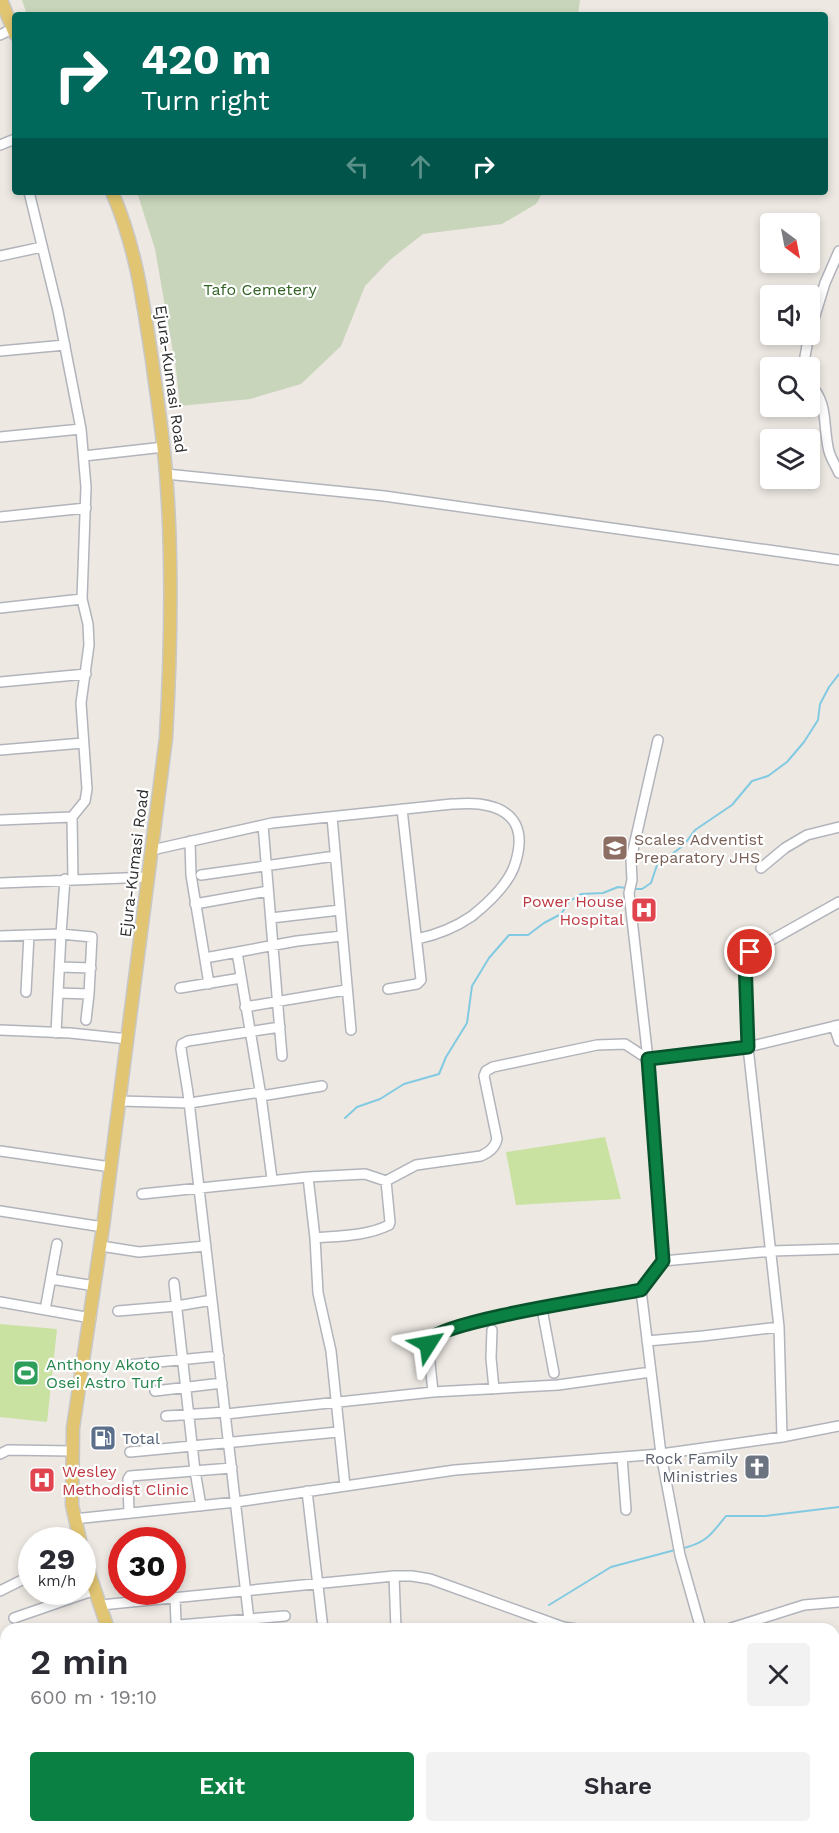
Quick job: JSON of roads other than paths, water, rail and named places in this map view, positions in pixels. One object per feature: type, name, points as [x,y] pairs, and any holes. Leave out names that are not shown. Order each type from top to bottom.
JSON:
[{"type":"main road","points":[[1,0],[12,27]]},
{"type":"main road","name":"Ejura-Kumasi Road","points":[[76,1527],[72,1495],[73,1428],[91,1318],[120,1101],[166,738],[169,692],[170,577],[164,447],[137,266],[130,237],[113,195]]},
{"type":"main road","points":[[96,1592],[106,1623]]},
{"type":"street","points":[[30,195],[65,345],[81,429],[86,508],[82,599],[88,635],[86,674],[81,703],[87,789],[85,801],[72,817],[69,879],[61,934],[56,1033]]},
{"type":"street","points":[[0,256],[42,247]]},
{"type":"street","points":[[820,300],[839,251]]},
{"type":"street","points":[[0,351],[65,345]]},
{"type":"street","points":[[820,396],[823,403],[828,450],[839,473]]},
{"type":"street","points":[[0,437],[81,429]]},
{"type":"street","points":[[84,456],[164,447]]},
{"type":"street","points":[[166,474],[384,496],[839,560]]},
{"type":"street","points":[[0,517],[86,508]]},
{"type":"street","points":[[0,608],[82,599]]},
{"type":"street","points":[[0,682],[86,674]]},
{"type":"street","points":[[433,1392],[428,1344],[433,1336],[474,1322],[641,1290],[663,1261],[648,1059],[629,893],[632,880],[631,859],[658,740]]},
{"type":"street","points":[[0,750],[83,742]]},
{"type":"street","points":[[152,850],[263,825],[402,809],[479,804],[497,809],[512,818],[518,826],[519,842],[514,867],[493,896],[471,916],[438,934],[417,939]]},
{"type":"street","points":[[388,989],[420,982],[402,809]]},
{"type":"street","points":[[0,820],[72,817]]},
{"type":"street","points":[[332,817],[351,1030]]},
{"type":"street","points":[[263,825],[282,1056]]},
{"type":"street","points":[[760,867],[807,835],[839,827]]},
{"type":"street","points":[[190,841],[191,875],[209,984]]},
{"type":"street","points":[[201,875],[335,856]]},
{"type":"street","points":[[0,883],[149,877]]},
{"type":"street","points":[[195,904],[268,891]]},
{"type":"street","points":[[783,1437],[779,1327],[748,1047],[745,959],[747,955],[839,902]]},
{"type":"street","points":[[271,918],[340,910]]},
{"type":"street","points":[[0,936],[61,934],[92,937],[86,1020]]},
{"type":"street","points":[[26,992],[29,935]]},
{"type":"street","points":[[205,958],[297,941],[342,936]]},
{"type":"street","points":[[237,952],[261,1094],[272,1179]]},
{"type":"street","points":[[60,967],[91,968]]},
{"type":"street","points":[[180,988],[241,978]]},
{"type":"street","points":[[245,1007],[346,990]]},
{"type":"street","points":[[58,993],[89,994]]},
{"type":"street","points":[[386,1181],[416,1166],[482,1156],[490,1151],[497,1139],[484,1076],[486,1071],[493,1068],[597,1046],[620,1044],[630,1046],[648,1059],[748,1047],[836,1026],[839,1041]]},
{"type":"street","points":[[250,1623],[190,1103],[181,1049],[182,1044],[188,1041],[280,1027]]},
{"type":"street","points":[[0,1030],[128,1039]]},
{"type":"street","points":[[120,1101],[190,1103],[322,1086]]},
{"type":"street","points":[[0,1151],[111,1167]]},
{"type":"street","points":[[142,1194],[308,1177],[365,1174],[386,1181]]},
{"type":"street","points":[[308,1177],[318,1293],[331,1351],[345,1486]]},
{"type":"street","points":[[315,1239],[378,1229],[389,1225],[386,1181]]},
{"type":"street","points":[[0,1210],[103,1227]]},
{"type":"street","points":[[45,1310],[57,1244]]},
{"type":"street","points":[[100,1246],[139,1252],[206,1246]]},
{"type":"street","points":[[663,1261],[772,1251],[839,1249]]},
{"type":"street","points":[[51,1280],[95,1286]]},
{"type":"street","points":[[174,1283],[201,1506]]},
{"type":"street","points":[[641,1290],[661,1454],[676,1539],[699,1623]]},
{"type":"street","points":[[118,1311],[177,1306],[212,1300]]},
{"type":"street","points":[[0,1302],[91,1318]]},
{"type":"street","points":[[542,1309],[554,1373]]},
{"type":"street","points":[[647,1341],[779,1327]]},
{"type":"street","points":[[492,1330],[491,1358],[494,1389]]},
{"type":"street","points":[[128,1365],[219,1356]]},
{"type":"street","points":[[166,1416],[226,1413],[433,1392],[558,1385],[651,1372]]},
{"type":"street","points":[[155,1391],[222,1383]]},
{"type":"street","points":[[74,1519],[236,1502],[455,1470],[661,1454],[783,1437],[839,1426]]},
{"type":"street","points":[[130,1452],[338,1432]]},
{"type":"street","points":[[0,1454],[8,1450],[72,1451]]},
{"type":"street","points":[[622,1457],[626,1510]]},
{"type":"street","points":[[129,1513],[128,1479],[130,1476],[232,1468]]},
{"type":"street","points":[[307,1491],[322,1623]]},
{"type":"street","points":[[394,1576],[396,1623]]},
{"type":"street","points":[[186,1597],[411,1576],[430,1579],[552,1623]]},
{"type":"street","points":[[0,1591],[18,1582]]},
{"type":"street","points":[[751,1623],[804,1605],[839,1602]]},
{"type":"street","points":[[101,1605],[108,1604]]},
{"type":"street","points":[[14,1618],[52,1605]]},
{"type":"street","points":[[175,1605],[177,1623]]},
{"type":"street","points":[[254,1623],[285,1616]]},
{"type":"waterway","points":[[632,889],[642,889],[651,883],[657,865],[684,845],[695,830],[732,805],[752,781],[768,776],[787,762],[804,742],[818,720],[820,704],[839,674]]},
{"type":"waterway","points":[[345,1118],[357,1107],[380,1099],[404,1084],[439,1074],[446,1057],[467,1023],[472,986],[489,958],[509,935],[528,935],[561,914],[570,901],[581,894],[603,893],[618,887],[626,888]]},
{"type":"waterway","points":[[680,1549],[707,1538],[726,1516],[765,1516],[839,1507]]},
{"type":"waterway","points":[[549,1605],[611,1567],[675,1550]]},
{"type":"place","name":"Scales Adventist Preparatory JHS","points":[[615,848]]},
{"type":"place","name":"Power House Hospital","points":[[644,910]]},
{"type":"place","name":"Anthony Akoto Osei Astro Turf","points":[[26,1373]]},
{"type":"place","name":"Total","points":[[103,1438]]},
{"type":"place","name":"Rock Family Ministries","points":[[757,1467]]},
{"type":"place","name":"Wesley Methodist Clinic","points":[[42,1480]]},
{"type":"park label","name":"Tafo Cemetery","points":[[260,289]]}]
